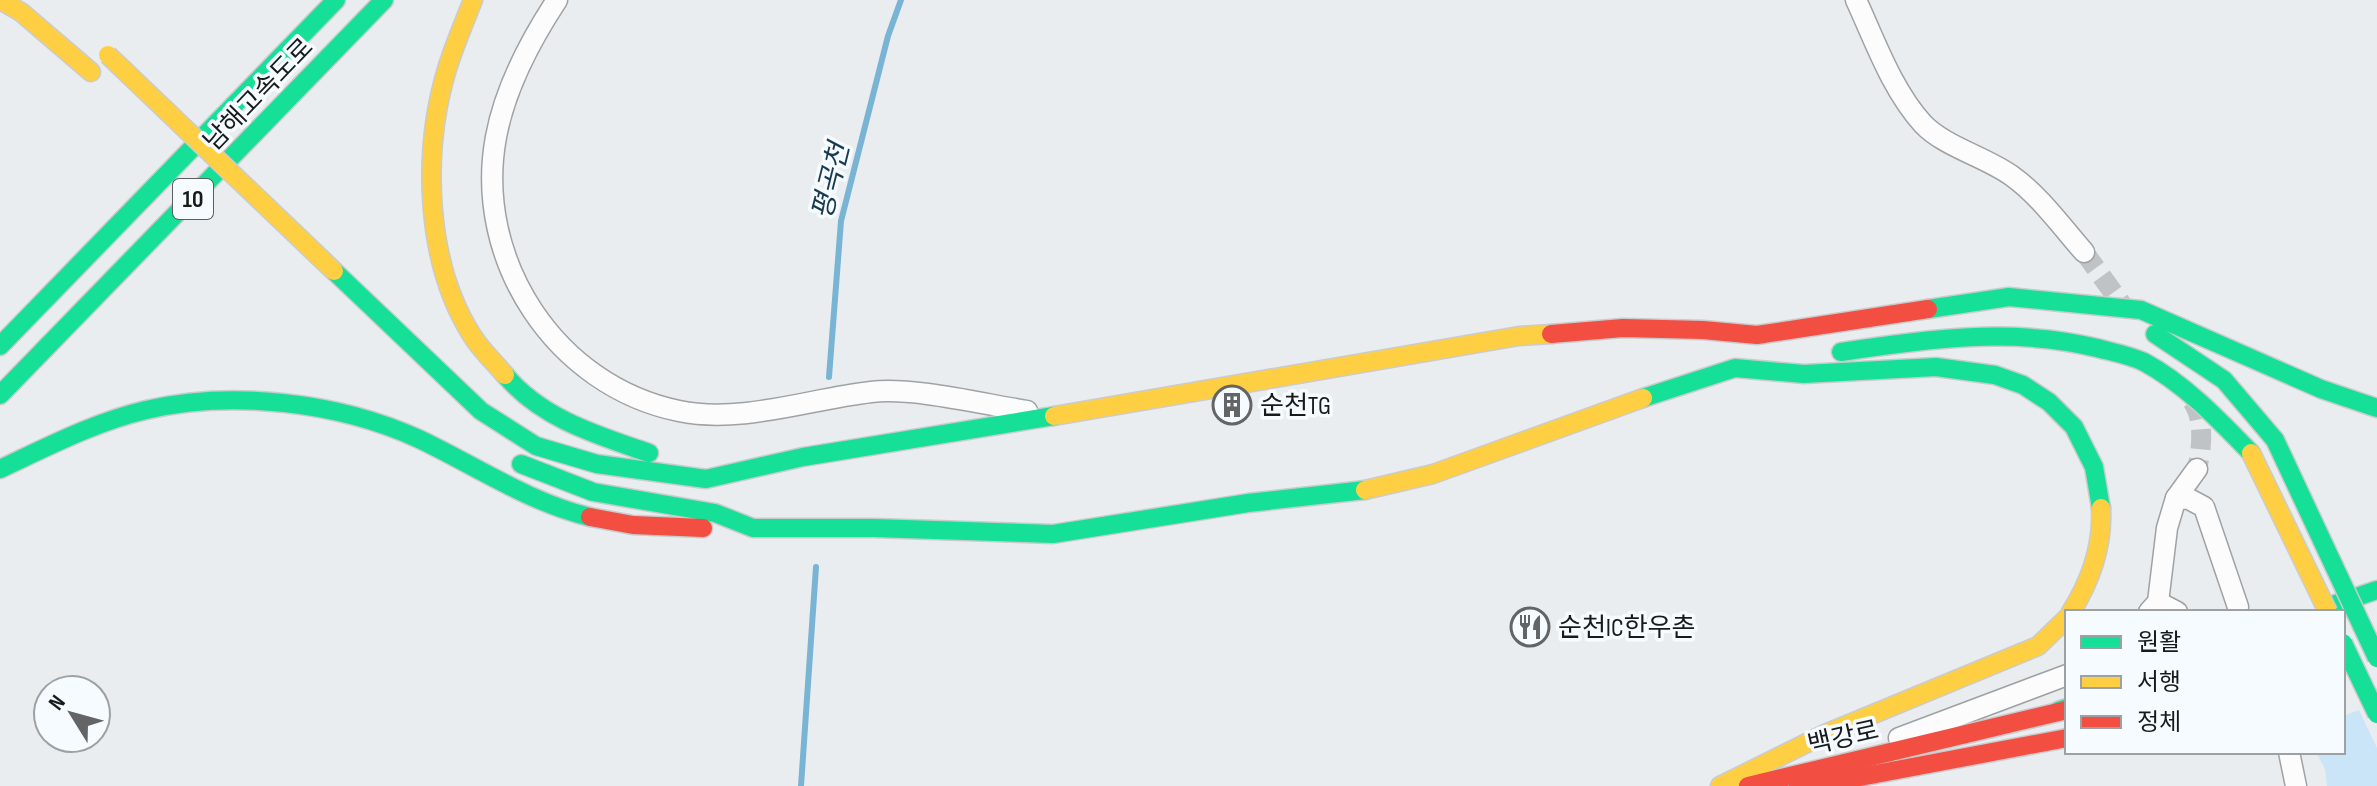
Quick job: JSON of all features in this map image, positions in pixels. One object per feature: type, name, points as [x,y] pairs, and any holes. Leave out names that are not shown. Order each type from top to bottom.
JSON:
[{"type":"main road","points":[[0,0],[21,12],[97,77]]},
{"type":"main road","name":"남해고속도로","points":[[0,346],[336,0]]},
{"type":"main road","name":"남해고속도로","points":[[0,395],[384,0]]},
{"type":"main road","points":[[473,0],[459,29],[440,87],[431,141],[429,199],[438,256],[455,305],[483,350],[519,391],[564,423],[620,447],[749,469]]},
{"type":"main road","points":[[102,51],[481,411],[536,446],[597,464],[706,479],[819,454],[1519,336],[1623,328],[1757,335],[2009,297],[2086,302],[2141,310],[2307,383],[2377,408]]},
{"type":"main road","points":[[169,146],[225,200]]},
{"type":"main road","points":[[0,321],[89,256]]},
{"type":"main road","points":[[2086,302],[2161,337],[2224,380],[2275,440],[2377,658]]},
{"type":"main road","points":[[0,469],[82,431],[147,409],[217,401],[285,404],[356,418],[415,438],[566,511],[652,528],[874,528],[1053,534],[1248,503],[1381,488],[1433,474],[1699,378],[1737,368],[1912,341],[2009,336],[2080,342],[2141,361],[2197,397],[2251,453],[2327,610]]},
{"type":"main road","points":[[1737,368],[1810,375],[1952,366],[2009,377],[2040,395],[2080,433],[2100,487],[2102,511],[2098,553],[2072,610]]},
{"type":"main road","points":[[508,455],[593,492],[715,513],[753,528]]},
{"type":"main road","points":[[2316,610],[2377,590]]},
{"type":"main road","points":[[1720,786],[1825,734],[2038,646],[2065,620]]},
{"type":"main road","points":[[2345,630],[2377,621]]},
{"type":"main road","points":[[2345,654],[2377,646]]},
{"type":"main road","points":[[2345,647],[2377,714]]},
{"type":"main road","points":[[2345,673],[2377,664]]},
{"type":"main road","name":"백강로","points":[[1950,738],[2065,691]]},
{"type":"main road","name":"백강로","points":[[1748,786],[2064,710]]},
{"type":"main road","points":[[1798,786],[2065,738]]},
{"type":"street","points":[[557,0],[511,86],[496,137],[492,178],[494,215],[503,252],[514,279],[537,319],[574,360],[640,399],[699,414],[746,412],[873,392],[903,392],[1051,414]]},
{"type":"street","points":[[1856,0],[1897,87],[1923,124],[2015,178],[2084,252]]},
{"type":"street","points":[[2154,607],[2167,528],[2176,498],[2197,469]]},
{"type":"street","points":[[2176,498],[2189,499],[2204,507],[2238,607]]},
{"type":"street","points":[[1869,758],[1903,735],[2065,676]]},
{"type":"street","points":[[1899,786],[1950,738]]},
{"type":"street","points":[[2289,754],[2296,786]]},
{"type":"shaded area","points":[[2359,710],[2377,748],[2377,786],[2327,786],[2325,769],[2317,754],[2345,754],[2345,715]]},
{"type":"waterway","name":"평곡천","points":[[829,377],[841,221],[888,36],[901,0]]},
{"type":"waterway","name":"평곡천","points":[[801,786],[816,567]]},
{"type":"tunnel","points":[[2084,252],[2126,310]]},
{"type":"tunnel","points":[[2192,401],[2201,425],[2197,469]]},
{"type":"traffic: fast","points":[[0,346],[336,0]]},
{"type":"traffic: fast","points":[[0,395],[384,0]]},
{"type":"traffic: fast","points":[[334,271],[481,411],[536,446],[597,464],[706,479],[803,457],[1054,416]]},
{"type":"traffic: fast","points":[[1928,309],[2009,297],[2141,310],[2321,389],[2377,408]]},
{"type":"traffic: fast","points":[[2155,334],[2224,380],[2275,440]]},
{"type":"traffic: fast","points":[[1841,352],[1969,337],[2033,338],[2097,348],[2138,360],[2174,381],[2251,453]]},
{"type":"traffic: fast","points":[[1643,398],[1735,368],[1804,374],[1936,367],[1995,375],[2023,385],[2049,402],[2074,427],[2094,467],[2101,508]]},
{"type":"traffic: fast","points":[[505,375],[536,403],[571,424],[649,453]]},
{"type":"traffic: fast","points":[[0,469],[90,428],[146,410],[214,401],[285,403],[320,408],[388,426],[524,493],[590,517]]},
{"type":"traffic: fast","points":[[2275,440],[2377,658]]},
{"type":"traffic: fast","points":[[521,464],[593,492],[715,513],[753,528],[874,528],[1053,534],[1248,503],[1365,490]]},
{"type":"traffic: fast","points":[[2327,607],[2377,590]]},
{"type":"traffic: fast","points":[[2345,647],[2377,714]]},
{"type":"traffic: fast","points":[[2058,711],[2065,709]]},
{"type":"traffic: slow","points":[[0,0],[21,12],[91,72]]},
{"type":"traffic: slow","points":[[473,0],[450,60],[439,101],[434,135],[433,206],[437,242],[457,308],[477,342],[505,375]]},
{"type":"traffic: slow","points":[[108,55],[334,271]]},
{"type":"traffic: slow","points":[[1054,416],[1519,336],[1551,334]]},
{"type":"traffic: slow","points":[[1365,490],[1433,474],[1643,398]]},
{"type":"traffic: slow","points":[[2251,453],[2327,610]]},
{"type":"traffic: slow","points":[[2072,610],[2094,562],[2100,536],[2101,508]]},
{"type":"traffic: slow","points":[[1720,786],[1825,734],[2038,646],[2065,620]]},
{"type":"traffic: jam","points":[[1551,334],[1623,328],[1757,335],[1928,309]]},
{"type":"traffic: jam","points":[[590,517],[633,525],[703,528]]},
{"type":"traffic: jam","points":[[1748,786],[2065,710]]},
{"type":"traffic: jam","points":[[1798,786],[2065,738]]},
{"type":"place","name":"순천TG","points":[[1232,405]]},
{"type":"place","name":"순천IC한우촌","points":[[1530,627]]}]
